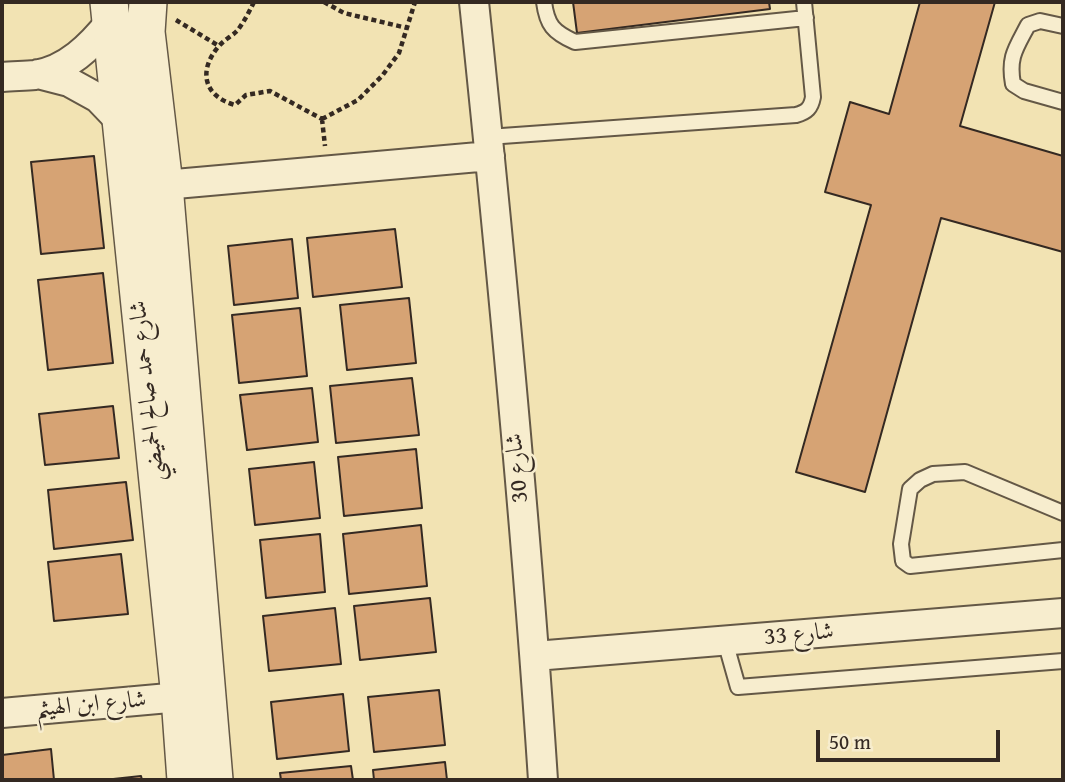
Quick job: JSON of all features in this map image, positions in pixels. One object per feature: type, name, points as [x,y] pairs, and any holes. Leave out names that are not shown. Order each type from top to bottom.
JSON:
[{"type":"street","name":"شارع حمد صالح الحميضي","points":[[148,2],[146,32],[164,185],[214,780]]},
{"type":"street","name":"شارع 30","points":[[474,2],[535,656],[543,780]]},
{"type":"street","points":[[2,77],[38,74],[66,63],[91,46],[110,12]]},
{"type":"street","name":"شارع حمد صالح الحميضي","points":[[110,12],[180,697],[186,780]]},
{"type":"street","points":[[38,74],[69,82],[98,99],[121,122]]},
{"type":"street","points":[[164,185],[489,146]]},
{"type":"street","name":"شارع 33","points":[[535,656],[1063,613]]},
{"type":"street","name":"شارع ابن الهيثم","points":[[2,713],[180,697]]},
{"type":"lane","points":[[544,2],[548,23],[575,41],[806,18]]},
{"type":"lane","points":[[489,146],[796,116],[806,112],[813,97],[804,2]]},
{"type":"lane","points":[[1063,26],[1040,21],[1028,25],[1011,58],[1010,70],[1013,84],[1024,91],[1063,102]]},
{"type":"lane","points":[[1063,513],[965,472],[933,474],[909,489],[901,544],[903,561],[910,566],[1063,550]]},
{"type":"lane","points":[[725,640],[738,687],[1063,661]]},
{"type":"path","points":[[148,2],[219,46]]},
{"type":"path","points":[[254,2],[236,32],[219,46],[206,67],[208,86],[221,101],[235,105],[246,95],[270,91],[322,119],[358,100],[382,76],[399,52],[415,2]]},
{"type":"path","points":[[324,2],[344,13],[407,27]]},
{"type":"building","points":[[573,2],[769,2],[770,9],[577,33]]},
{"type":"building","points":[[920,2],[995,2],[960,126],[1063,156],[1063,252],[941,218],[865,492],[796,472],[871,205],[825,192],[850,102],[889,114]]},
{"type":"building","points":[[94,156],[104,248],[41,254],[31,162]]},
{"type":"building","points":[[395,229],[402,287],[313,297],[307,238]]},
{"type":"building","points":[[292,239],[298,298],[234,305],[228,246]]},
{"type":"building","points":[[103,273],[113,363],[48,370],[38,280]]},
{"type":"building","points":[[409,298],[416,363],[347,370],[340,305]]},
{"type":"building","points":[[300,308],[307,376],[239,383],[232,315]]},
{"type":"building","points":[[412,378],[419,435],[336,443],[330,386]]},
{"type":"building","points":[[312,388],[318,442],[247,450],[240,395]]},
{"type":"building","points":[[113,406],[119,458],[45,465],[39,414]]},
{"type":"building","points":[[416,449],[422,508],[344,516],[338,457]]},
{"type":"building","points":[[314,462],[320,518],[255,525],[249,469]]},
{"type":"building","points":[[126,482],[133,540],[54,549],[48,490]]},
{"type":"building","points":[[421,525],[427,586],[349,594],[343,534]]},
{"type":"building","points":[[320,534],[325,592],[266,598],[260,540]]},
{"type":"building","points":[[121,554],[128,614],[54,621],[48,562]]},
{"type":"building","points":[[430,598],[436,652],[360,660],[354,606]]},
{"type":"building","points":[[335,608],[341,664],[269,671],[263,616]]},
{"type":"building","points":[[439,690],[445,745],[374,752],[368,697]]},
{"type":"building","points":[[343,694],[349,751],[277,759],[271,702]]},
{"type":"building","points":[[51,749],[54,780],[2,780],[2,755]]},
{"type":"building","points":[[445,762],[447,780],[374,780],[373,770]]},
{"type":"building","points":[[351,766],[353,780],[281,780],[280,773]]},
{"type":"building","points":[[141,776],[142,780],[104,780]]}]
